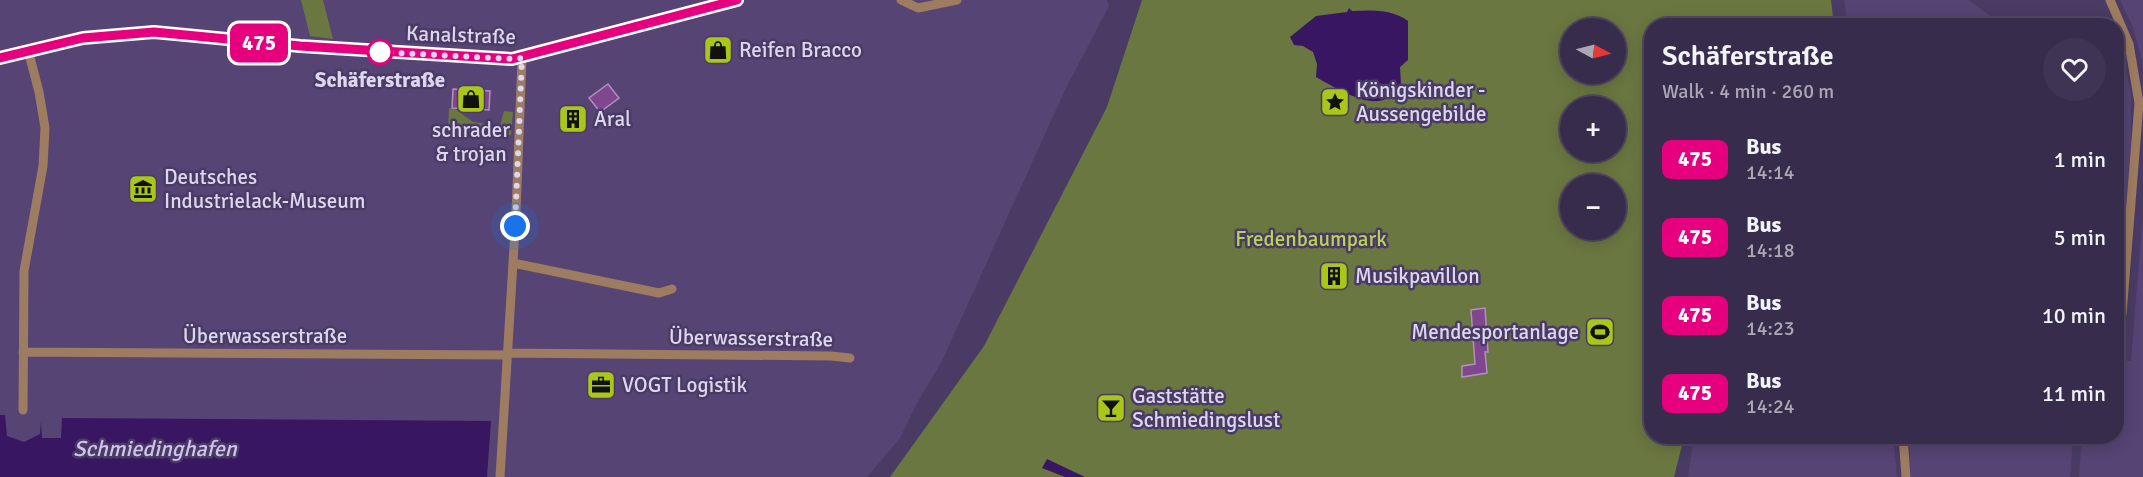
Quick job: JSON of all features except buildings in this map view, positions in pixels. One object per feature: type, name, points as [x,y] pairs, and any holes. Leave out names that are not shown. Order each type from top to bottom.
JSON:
[{"type":"main road","name":"Kanalstraße","points":[[0,58],[89,37],[154,32],[300,46],[465,57],[522,58],[737,0]]},
{"type":"street","points":[[901,0],[918,8],[957,0]]},
{"type":"street","points":[[2110,0],[2117,18]]},
{"type":"street","points":[[2124,34],[2128,44],[2139,103],[2124,289]]},
{"type":"street","points":[[23,410],[24,271],[43,166],[45,129],[39,92],[28,50]]},
{"type":"street","points":[[500,477],[522,58]]},
{"type":"street","points":[[513,263],[659,293],[672,289]]},
{"type":"street","name":"Überwasserstraße","points":[[23,352],[831,356],[850,358]]},
{"type":"street","points":[[1904,444],[1906,477]]},
{"type":"shaded area","points":[[0,0],[1107,0],[1109,6],[1065,90],[942,361],[917,403],[900,438],[867,477],[0,477]]},
{"type":"shaded area","points":[[1844,0],[1968,0],[1993,18],[1847,18]]},
{"type":"shaded area","points":[[2120,0],[2143,0],[2143,63],[2132,25]]},
{"type":"shaded area","points":[[2124,65],[2131,92],[2131,147],[2124,220]]},
{"type":"shaded area","points":[[2143,215],[2143,477],[2079,477],[2081,444],[2124,444],[2124,360],[2131,361]]},
{"type":"shaded area","points":[[1693,444],[1894,444],[1897,477],[1688,477]]},
{"type":"shaded area","points":[[1909,444],[2072,444],[2070,477],[1911,477]]},
{"type":"green space","points":[[301,0],[323,0],[333,39],[310,36]]},
{"type":"green space","name":"Fredenbaumpark","points":[[1142,0],[1831,0],[1833,18],[1644,18],[1644,444],[1682,444],[1674,477],[890,477],[984,346],[1107,107]]},
{"type":"green space","points":[[449,108],[455,109],[473,122],[500,126],[504,111],[513,112],[511,135],[448,131]]},
{"type":"water","points":[[1349,8],[1352,11],[1389,12],[1408,21],[1408,60],[1400,67],[1401,84],[1387,98],[1380,101],[1361,99],[1316,77],[1317,64],[1313,52],[1303,46],[1294,45],[1290,37],[1316,16],[1347,12]]},
{"type":"water","name":"Schmiedinghafen","points":[[0,415],[5,415],[7,436],[24,442],[40,434],[41,422],[42,438],[61,438],[62,418],[491,421],[487,477],[0,477]]},
{"type":"water","points":[[1047,459],[1085,477],[1065,477],[1042,468]]},
{"type":"bus line","name":"475","points":[[0,58],[83,38],[108,34],[154,32],[266,44],[512,59],[737,0]]},
{"type":"place","name":"Reifen Bracco","points":[[718,50]]},
{"type":"place","name":"Schäferstraße","points":[[380,52]]},
{"type":"place","name":"schrader & trojan","points":[[471,99]]},
{"type":"place","name":"Königskinder - Aussengebilde","points":[[1335,102]]},
{"type":"place","name":"Aral","points":[[573,119]]},
{"type":"place","name":"Deutsches Industrielack-Museum","points":[[143,189]]},
{"type":"place","name":"Musikpavillon","points":[[1334,276]]},
{"type":"place","name":"Mendesportanlage","points":[[1600,332]]},
{"type":"place","name":"VOGT Logistik","points":[[601,385]]},
{"type":"place","name":"Gaststätte Schmiedingslust","points":[[1111,408]]},
{"type":"route","points":[[380,52],[522,58],[515,226]]}]
